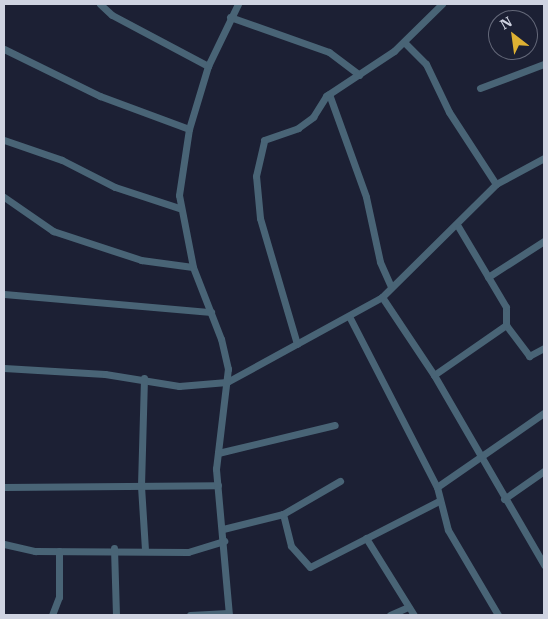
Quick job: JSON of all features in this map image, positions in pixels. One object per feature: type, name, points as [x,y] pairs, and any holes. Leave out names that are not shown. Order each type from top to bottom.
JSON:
[{"type":"street","points":[[100,4],[112,15],[208,66]]},
{"type":"street","points":[[190,615],[229,614],[218,485],[218,453],[228,382],[221,339],[193,267],[179,208],[189,129],[208,66],[230,17],[238,4]]},
{"type":"street","points":[[297,344],[260,218],[258,159],[268,136],[298,128],[329,94],[404,42],[442,4]]},
{"type":"street","points":[[230,17],[329,52],[359,75]]},
{"type":"street","points":[[404,42],[426,64],[449,112],[496,184]]},
{"type":"street","points":[[4,50],[100,96],[189,129]]},
{"type":"street","points":[[480,88],[544,64]]},
{"type":"street","points":[[329,94],[366,197],[380,262],[391,287]]},
{"type":"street","points":[[4,140],[62,160],[115,187],[179,208]]},
{"type":"street","points":[[4,368],[144,378],[198,388],[228,382],[297,344],[350,318],[382,297],[458,226],[496,184],[544,158]]},
{"type":"street","points":[[4,197],[53,231],[141,260],[193,267]]},
{"type":"street","points":[[458,226],[506,307],[506,325],[529,356],[544,348]]},
{"type":"street","points":[[488,277],[544,241]]},
{"type":"street","points":[[4,294],[211,312]]},
{"type":"street","points":[[382,297],[434,375],[504,499],[543,560]]},
{"type":"street","points":[[350,318],[437,487],[438,501],[448,530],[498,615]]},
{"type":"street","points":[[434,375],[506,325]]},
{"type":"street","points":[[144,378],[141,486],[145,550]]},
{"type":"street","points":[[437,487],[479,456],[544,413]]},
{"type":"street","points":[[218,453],[336,425]]},
{"type":"street","points":[[504,499],[544,471]]},
{"type":"street","points":[[223,529],[283,514],[340,481]]},
{"type":"street","points":[[4,487],[218,485]]},
{"type":"street","points":[[283,514],[291,546],[310,567],[438,501]]},
{"type":"street","points":[[366,538],[414,615]]},
{"type":"street","points":[[4,544],[59,551],[114,548],[188,552],[224,541]]},
{"type":"street","points":[[114,548],[116,615]]},
{"type":"street","points":[[52,615],[59,598],[59,551]]},
{"type":"street","points":[[390,615],[408,607]]}]
